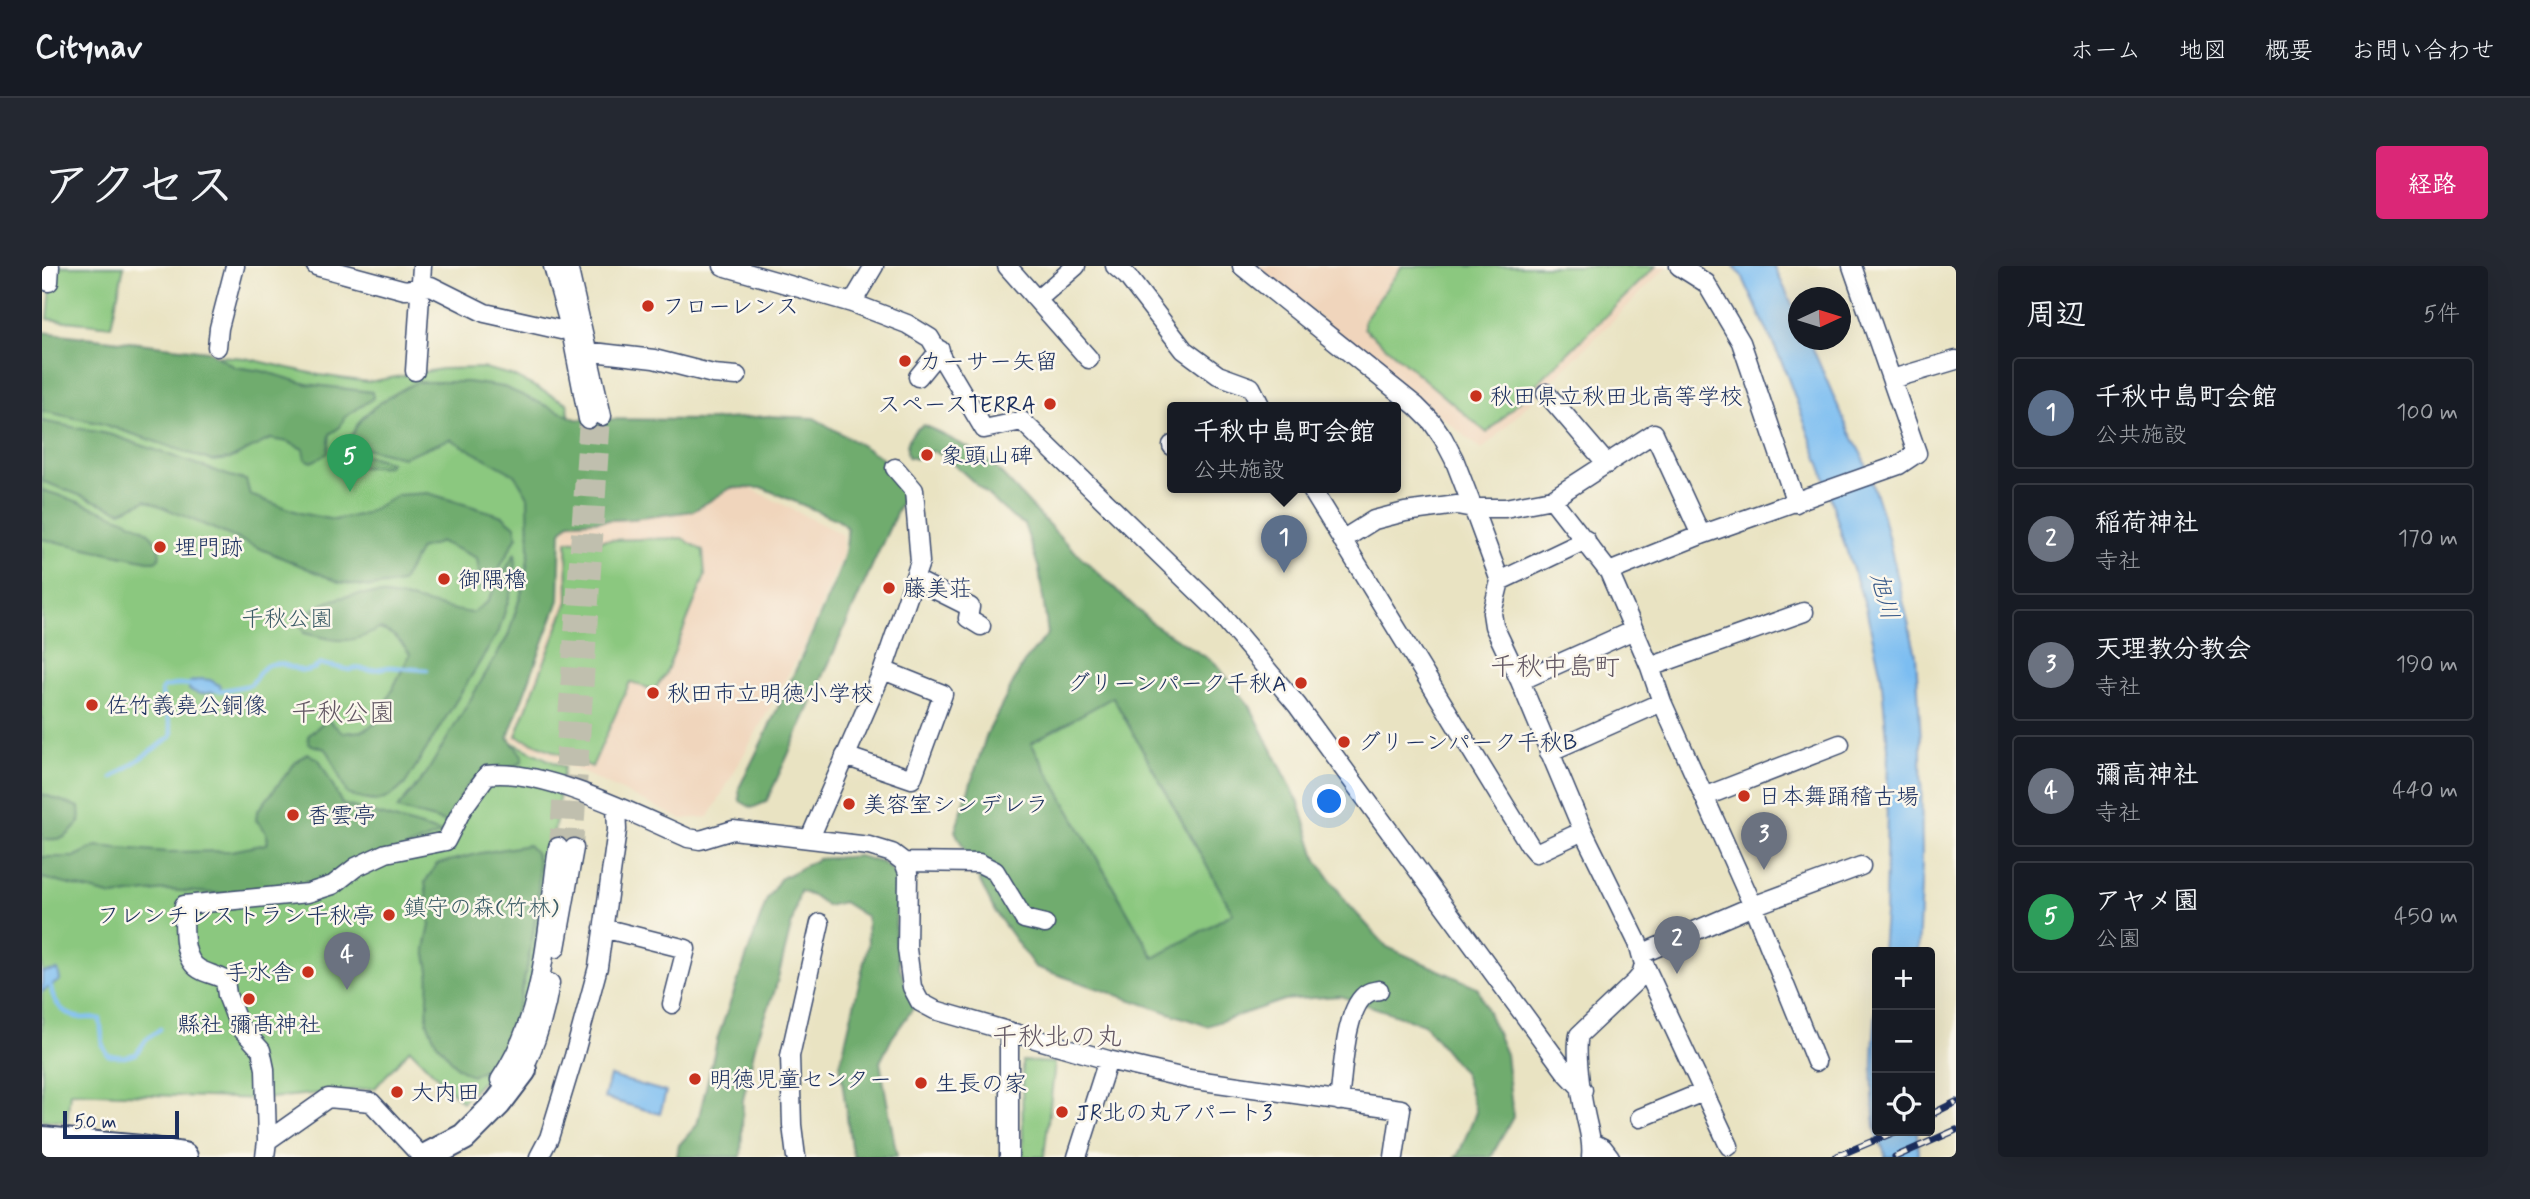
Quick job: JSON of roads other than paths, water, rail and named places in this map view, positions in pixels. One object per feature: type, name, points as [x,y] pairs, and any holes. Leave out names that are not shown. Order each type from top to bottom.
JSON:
[{"type":"main road","points":[[42,1141],[141,1150],[183,1157]]},
{"type":"street","points":[[218,347],[219,328],[235,266]]},
{"type":"street","points":[[316,266],[405,289],[430,286],[485,313],[561,330]]},
{"type":"street","points":[[415,371],[422,266]]},
{"type":"street","points":[[553,266],[581,351]]},
{"type":"street","points":[[568,266],[595,418]]},
{"type":"street","points":[[723,266],[852,303],[907,324],[930,338],[940,350],[984,429],[1022,421],[1217,610],[1297,705],[1565,1071],[1583,1090]]},
{"type":"street","points":[[852,303],[874,266]]},
{"type":"street","points":[[1007,266],[1089,359]]},
{"type":"street","points":[[1038,299],[1076,266]]},
{"type":"street","points":[[1115,266],[1127,276],[1184,350],[1218,375],[1251,387],[1258,402]]},
{"type":"street","points":[[1242,266],[1432,422],[1454,459],[1500,581],[1492,613],[1494,626],[1583,831],[1728,1146]]},
{"type":"street","points":[[1679,266],[1706,283],[1741,342],[1796,503]]},
{"type":"street","points":[[1609,572],[1899,465],[1917,453],[1852,266]]},
{"type":"street","points":[[918,377],[940,350]]},
{"type":"street","points":[[581,351],[654,359],[713,374],[737,376]]},
{"type":"street","points":[[1892,379],[1956,360]]},
{"type":"street","points":[[1546,393],[1607,464]]},
{"type":"street","points":[[1342,540],[1374,520],[1405,512],[1457,505],[1505,508],[1552,499],[1654,433],[1701,536]]},
{"type":"street","points":[[810,838],[883,670],[920,562],[914,490],[895,468]]},
{"type":"street","points":[[1314,493],[1530,846],[1536,853],[1583,831]]},
{"type":"street","points":[[1552,499],[1609,572],[1650,667],[1662,702],[1753,906],[1816,1062]]},
{"type":"street","points":[[1500,581],[1586,540]]},
{"type":"street","points":[[914,579],[970,607],[968,618],[981,626]]},
{"type":"street","points":[[1650,667],[1804,612]]},
{"type":"street","points":[[1520,681],[1634,630]]},
{"type":"street","points":[[845,756],[912,779],[943,694],[883,670]]},
{"type":"street","points":[[1549,752],[1662,702]]},
{"type":"street","points":[[1706,796],[1840,744]]},
{"type":"street","points":[[266,1149],[265,1069],[261,1050],[239,1026],[225,980],[199,969],[187,956],[184,905],[308,893],[334,886],[356,867],[386,853],[446,841],[463,808],[487,775],[505,773],[548,782],[616,806],[688,838],[700,840],[733,830],[869,846],[892,852],[904,862],[979,863],[995,871],[1024,919],[1045,925]]},
{"type":"street","points":[[539,1157],[549,1138],[598,967],[617,830],[616,806]]},
{"type":"street","points":[[566,848],[545,1014],[536,1042],[523,1070],[498,1103],[464,1137],[424,1157],[491,1094],[512,1063],[533,1009],[566,848]]},
{"type":"street","points":[[904,862],[909,897],[909,969],[912,987],[920,1002],[961,1019],[1108,1060],[1189,1079],[1401,1109],[1394,1157]]},
{"type":"street","points":[[1642,959],[1753,906],[1861,866]]},
{"type":"street","points":[[796,1157],[790,1056],[820,923]]},
{"type":"street","points":[[603,928],[686,948],[672,1004]]},
{"type":"street","points":[[1610,1157],[1603,1148],[1592,1150],[1577,1046],[1579,1035],[1641,975],[1642,959]]},
{"type":"street","points":[[1339,1101],[1349,1025],[1367,993],[1379,990]]},
{"type":"street","points":[[1009,1031],[1009,1157]]},
{"type":"street","points":[[1077,1157],[1108,1060]]},
{"type":"street","points":[[1640,1118],[1703,1092]]},
{"type":"street","points":[[266,1149],[328,1098],[371,1102],[424,1157]]},
{"type":"water","name":"旭川","points":[[1734,266],[1774,266],[1788,296],[1788,350],[1813,350],[1864,459],[1883,516],[1916,655],[1921,741],[1922,864],[1918,947],[1882,947],[1888,748],[1881,675],[1866,608],[1823,472],[1783,365],[1743,278]]},
{"type":"water","points":[[201,679],[221,686],[219,691],[200,694],[189,690],[190,682]]},
{"type":"water","points":[[58,970],[60,980],[42,992],[42,972]]},
{"type":"water","points":[[610,1076],[666,1092],[660,1114],[604,1098]]},
{"type":"water","points":[[1878,1136],[1917,1136],[1918,1157],[1885,1157]]},
{"type":"waterway","points":[[214,689],[219,691],[250,685],[265,666],[275,663],[306,671],[321,664],[350,670],[390,667],[427,670]]},
{"type":"waterway","points":[[112,778],[171,737],[161,691],[163,688],[179,684],[191,685]]},
{"type":"waterway","points":[[51,987],[54,999],[65,1012],[76,1017],[100,1019],[103,1046],[108,1055],[124,1057],[136,1054],[146,1040],[160,1029]]},
{"type":"tunnel","points":[[574,848],[602,416]]},
{"type":"tunnel","points":[[558,847],[588,419]]},
{"type":"railway","points":[[1935,1112],[1956,1102]]},
{"type":"railway","points":[[1895,1157],[1956,1130]]},
{"type":"railway","points":[[1835,1157],[1885,1136]]},
{"type":"place","name":"フローレンス","points":[[648,306]]},
{"type":"place","name":"カーサー矢留","points":[[905,361]]},
{"type":"place","name":"秋田県立秋田北高等学校","points":[[1476,396]]},
{"type":"place","name":"スペースTERRA","points":[[1050,404]]},
{"type":"place","name":"象頭山碑","points":[[927,455]]},
{"type":"place","name":"アヤメ園","points":[[350,492]]},
{"type":"place","name":"埋門跡","points":[[160,547]]},
{"type":"place","name":"千秋中島町会館","points":[[1284,573]]},
{"type":"place","name":"御隅櫓","points":[[444,579]]},
{"type":"place","name":"藤美荘","points":[[889,588]]},
{"type":"place","name":"グリーンパーク千秋A","points":[[1301,683]]},
{"type":"place","name":"秋田市立明徳小学校","points":[[653,693]]},
{"type":"place","name":"佐竹義堯公銅像","points":[[92,705]]},
{"type":"place","name":"グリーンパーク千秋B","points":[[1344,742]]},
{"type":"place","name":"日本舞踊稽古場","points":[[1744,796]]},
{"type":"place","name":"美容室シンデレラ","points":[[849,804]]},
{"type":"place","name":"香雲亭","points":[[293,815]]},
{"type":"place","name":"天理教分教会","points":[[1764,870]]},
{"type":"place","name":"フレンチレストラン千秋亭","points":[[389,915]]},
{"type":"place","name":"手水舎","points":[[308,972]]},
{"type":"place","name":"稲荷神社","points":[[1677,974]]},
{"type":"place","name":"彌高神社","points":[[347,990]]},
{"type":"place","name":"縣社 彌髙神社","points":[[249,999]]},
{"type":"place","name":"明徳児童センター","points":[[695,1079]]},
{"type":"place","name":"生長の家","points":[[921,1083]]},
{"type":"place","name":"大内田","points":[[397,1092]]},
{"type":"place","name":"JR北の丸アパート3","points":[[1062,1112]]},
{"type":"district","name":"千秋中島町","points":[[1555,666]]},
{"type":"district","name":"千秋公園","points":[[343,712]]},
{"type":"district","name":"千秋北の丸","points":[[1057,1036]]},
{"type":"park label","name":"鎮守の森(竹林)","points":[[481,907]]}]
